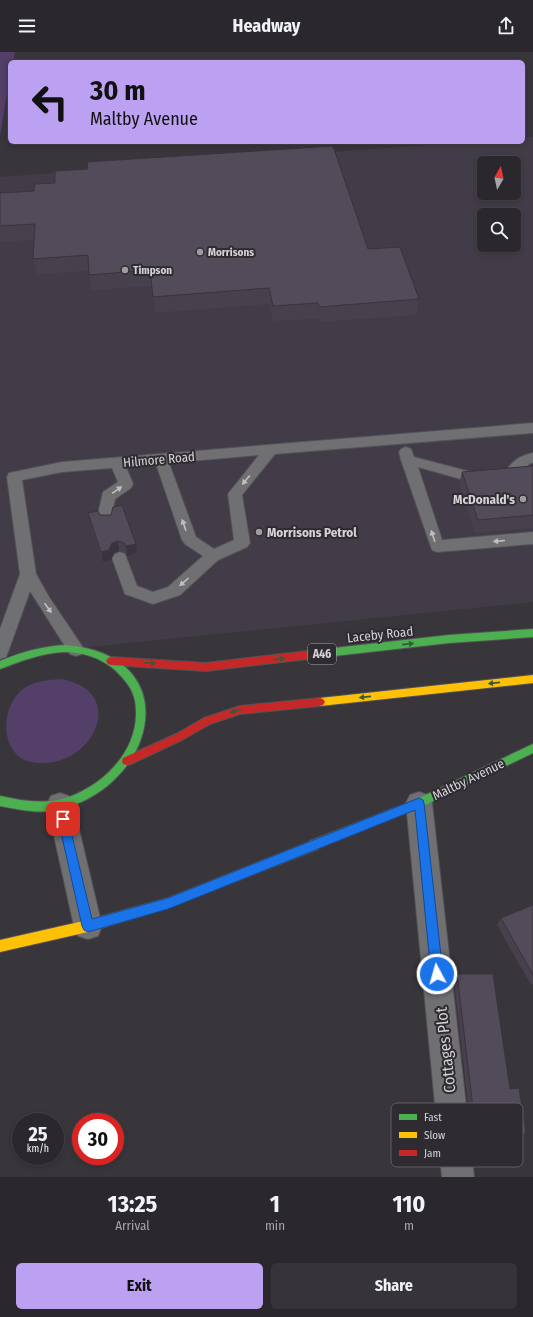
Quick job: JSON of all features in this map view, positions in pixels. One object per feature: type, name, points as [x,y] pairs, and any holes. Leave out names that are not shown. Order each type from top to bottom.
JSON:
[{"type":"main road","name":"Laceby Road","points":[[111,661],[206,667],[450,639],[533,633]]},
{"type":"main road","name":"A46","points":[[0,665],[20,655],[48,648],[76,649],[94,653],[111,661],[131,680],[141,705],[140,733],[127,761]]},
{"type":"main road","name":"A46","points":[[0,801],[29,807],[60,804],[98,789],[127,761],[178,737],[207,721],[240,710],[533,679]]},
{"type":"main road","name":"Maltby Avenue","points":[[0,946],[88,926],[168,903],[419,803],[533,748]]},
{"type":"street","name":"Cottages Plot","points":[[419,803],[450,1103]]},
{"type":"street","points":[[60,804],[88,926]]},
{"type":"street","name":"Cottages Plot","points":[[457,1167],[458,1177]]},
{"type":"lane","name":"Hilmore Road","points":[[76,649],[43,601],[28,574],[14,477],[62,467],[533,428]]},
{"type":"lane","points":[[402,439],[436,546],[533,538]]},
{"type":"lane","points":[[120,558],[131,590],[153,598],[174,591],[213,556],[242,543],[235,494],[271,450]]},
{"type":"lane","points":[[511,474],[526,459],[533,458]]},
{"type":"lane","points":[[161,459],[190,540],[213,556]]},
{"type":"lane","points":[[408,460],[475,478],[533,473]]},
{"type":"lane","points":[[107,519],[105,514],[108,496],[126,484],[117,462]]},
{"type":"lane","name":"Hilmore Road","points":[[0,652],[28,574]]},
{"type":"shaded area","points":[[0,52],[15,52],[13,60],[8,60],[8,87],[0,136]]},
{"type":"shaded area","points":[[533,137],[533,602],[0,656],[0,177],[440,144],[525,144],[525,138]]},
{"type":"shaded area","points":[[61,679],[83,687],[95,700],[98,715],[94,731],[84,746],[68,757],[49,763],[27,761],[18,756],[8,739],[6,728],[10,706],[15,697],[27,686],[41,681]]},
{"type":"building","name":"Morrisons","points":[[333,146],[368,249],[400,247],[419,299],[319,307],[318,303],[273,306],[269,288],[153,297],[150,270],[89,275],[88,255],[33,259],[35,224],[0,226],[0,193],[34,191],[35,184],[55,183],[55,171],[88,169],[87,162]]},
{"type":"building","points":[[533,466],[533,515],[478,520],[462,472]]},
{"type":"building","points":[[122,505],[136,544],[126,546],[124,543],[118,541],[112,543],[109,550],[101,552],[88,513],[98,511],[100,515],[111,515],[113,507]]},
{"type":"building","points":[[533,905],[533,975],[501,918]]},
{"type":"building","points":[[457,974],[493,974],[510,1089],[519,1088],[521,1103],[472,1103]]},
{"type":"building","points":[[523,1114],[526,1133],[523,1133]]},
{"type":"traffic: fast","points":[[325,653],[449,639],[533,633]]},
{"type":"traffic: fast","points":[[0,665],[32,653],[49,650],[82,650],[98,655],[113,663],[126,675],[136,689],[141,705],[141,724],[136,741],[127,758],[116,772],[102,784],[69,802],[51,806],[26,806],[0,801]]},
{"type":"traffic: fast","points":[[314,845],[419,803],[533,748]]},
{"type":"traffic: slow","points":[[320,702],[533,679]]},
{"type":"traffic: slow","points":[[0,946],[88,926],[168,903],[314,845]]},
{"type":"traffic: jam","points":[[111,661],[206,667],[325,653]]},
{"type":"traffic: jam","points":[[127,761],[179,737],[207,721],[240,710],[320,702]]},
{"type":"place","name":"Morrisons","points":[[200,252]]},
{"type":"place","name":"Timpson","points":[[125,270]]},
{"type":"place","name":"McDonald's","points":[[523,499]]},
{"type":"place","name":"Morrisons Petrol","points":[[259,532]]},
{"type":"route","points":[[63,819],[88,926],[168,903],[419,803],[437,974]]}]
